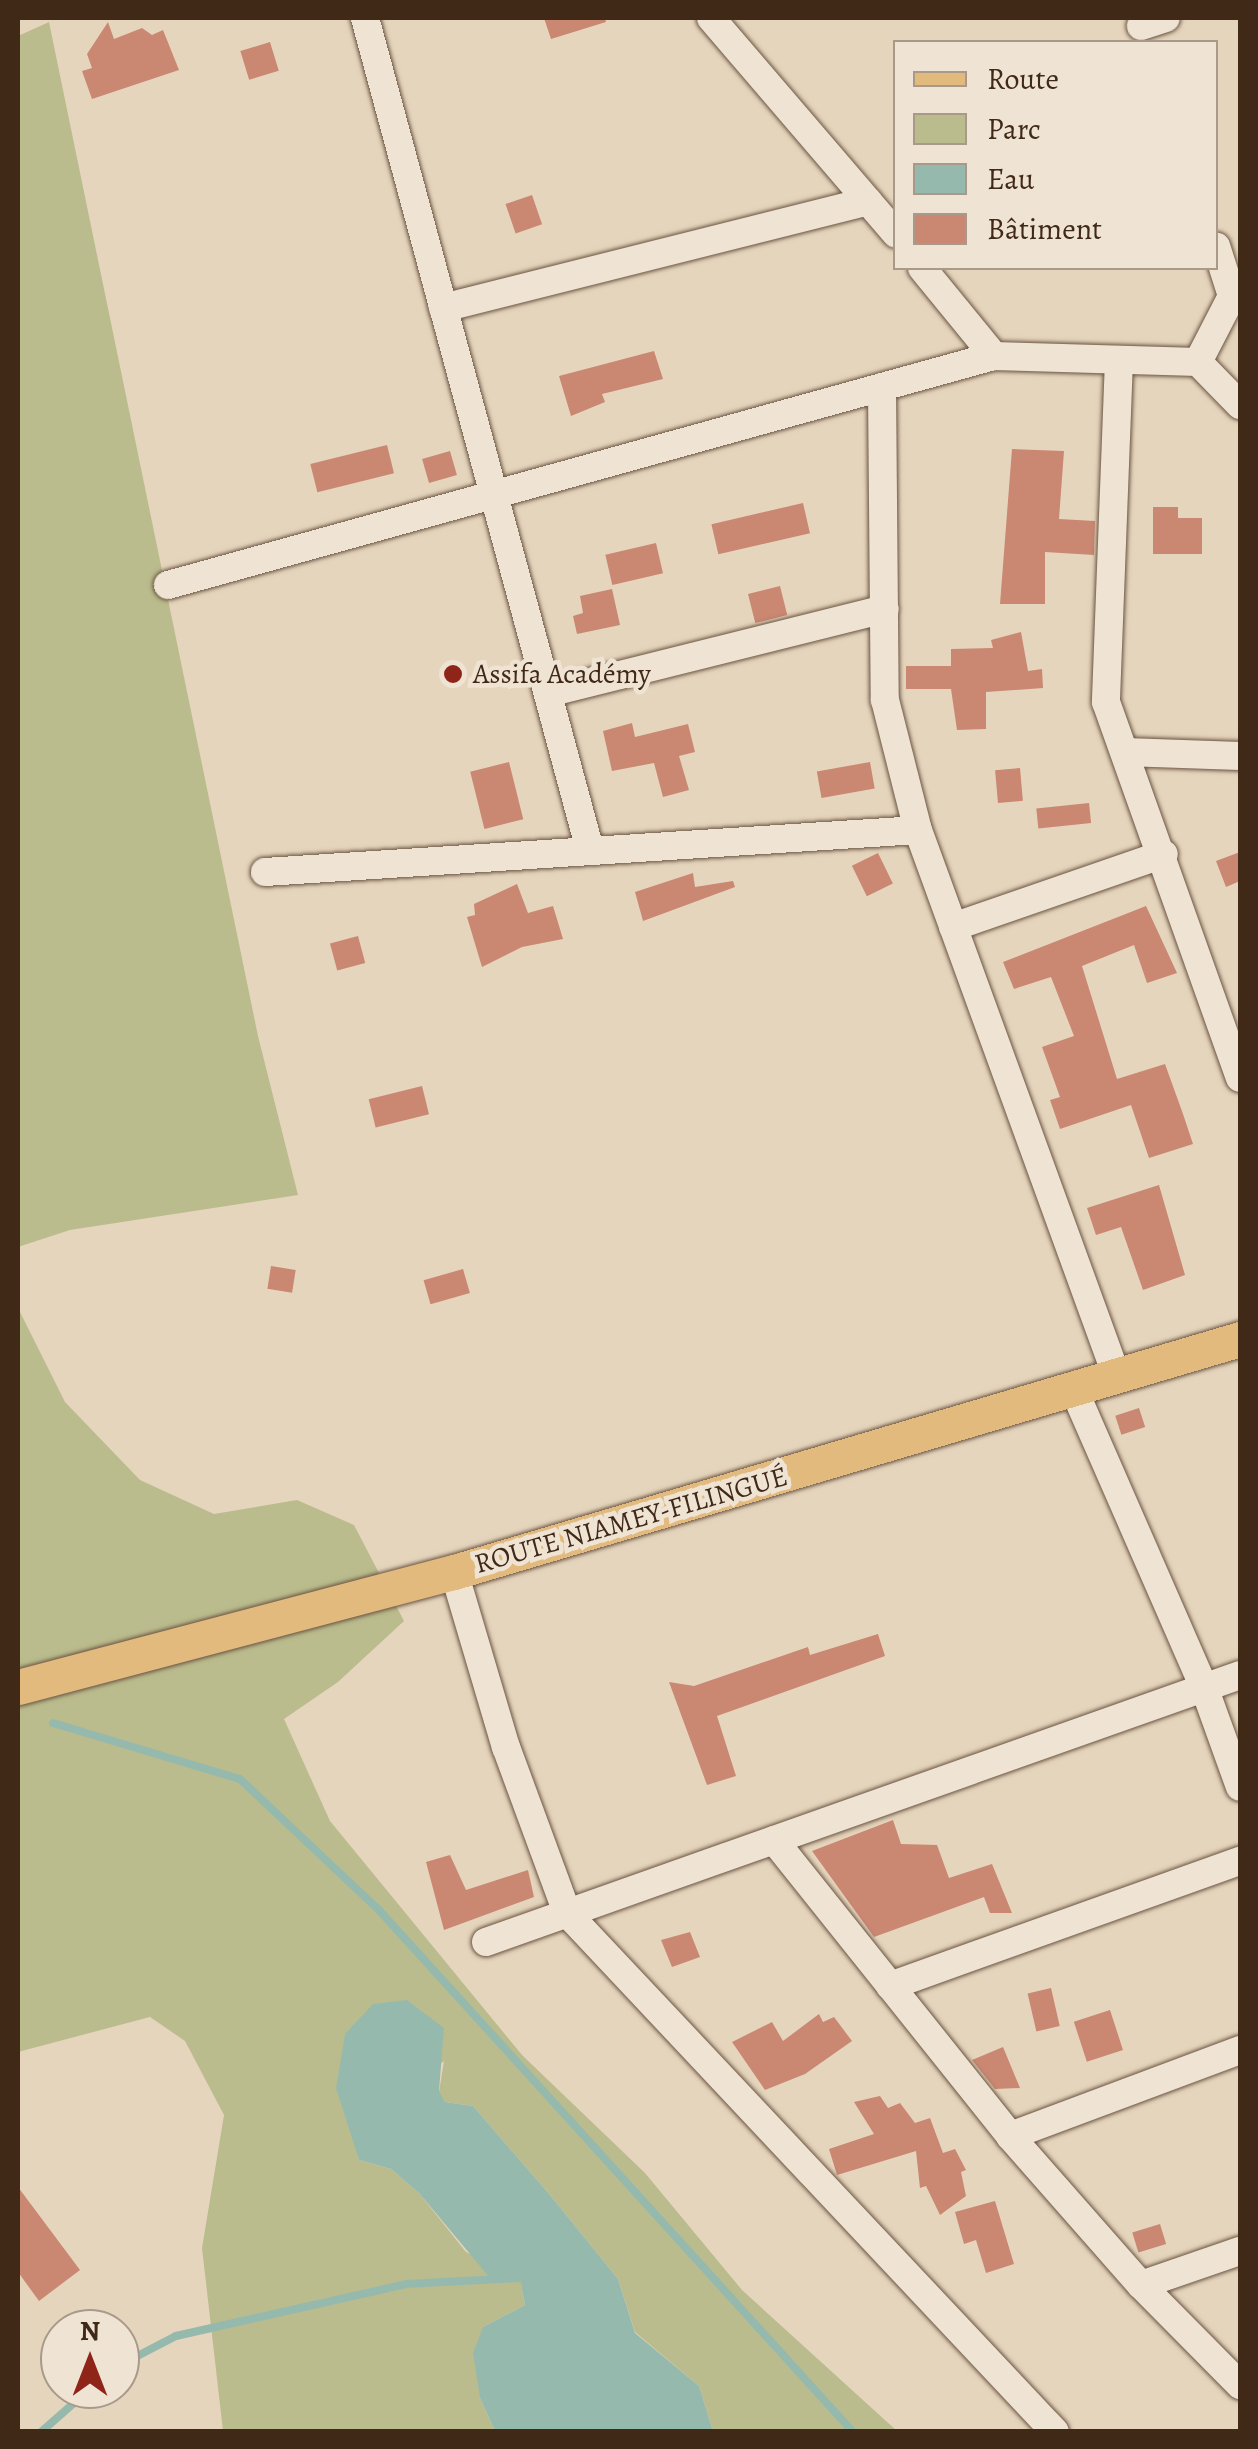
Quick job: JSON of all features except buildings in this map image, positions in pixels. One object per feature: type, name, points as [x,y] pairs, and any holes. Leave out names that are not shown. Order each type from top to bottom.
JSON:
[{"type":"main road","name":"ROUTE NIAMEY-FILINGUÉ","points":[[18,1687],[454,1572],[1240,1339]]},
{"type":"street","points":[[365,18],[590,850]]},
{"type":"street","points":[[711,18],[893,230]]},
{"type":"street","points":[[444,308],[868,200]]},
{"type":"street","points":[[1198,362],[1232,296],[1218,252]]},
{"type":"street","points":[[924,270],[994,356]]},
{"type":"street","points":[[168,584],[994,356],[1198,362],[1240,405]]},
{"type":"street","points":[[1119,360],[1106,702],[1239,1067]]},
{"type":"street","points":[[882,387],[885,700],[918,830],[1117,1377]]},
{"type":"street","points":[[548,694],[884,609]]},
{"type":"street","points":[[1125,752],[1240,756]]},
{"type":"street","points":[[265,872],[918,830]]},
{"type":"street","points":[[953,927],[1164,854]]},
{"type":"street","points":[[1074,1390],[1204,1688],[1240,1787]]},
{"type":"street","points":[[454,1572],[506,1747],[567,1913],[1055,2432]]},
{"type":"street","points":[[486,1942],[1240,1675]]},
{"type":"street","points":[[774,1840],[1010,2136],[1141,2285],[1240,2385]]},
{"type":"street","points":[[890,1986],[1240,1861]]},
{"type":"street","points":[[1010,2136],[1240,2050]]},
{"type":"street","points":[[1141,2285],[1240,2250]]},
{"type":"green space","points":[[49,22],[258,1036],[298,1195],[70,1230],[18,1247],[18,36]]},
{"type":"green space","points":[[18,1308],[65,1402],[140,1480],[214,1514],[297,1500],[354,1525],[404,1621],[338,1682],[284,1719],[330,1821],[522,2055],[645,2173],[742,2290],[897,2431],[713,2431],[699,2386],[635,2332],[618,2279],[550,2195],[473,2106],[445,2102],[439,2092],[444,2061],[352,2130],[359,2160],[391,2169],[419,2193],[466,2252],[520,2278],[525,2305],[483,2327],[480,2398],[495,2431],[223,2431],[202,2248],[224,2115],[185,2041],[150,2017],[18,2052]]},
{"type":"water","points":[[407,2000],[444,2028],[439,2091],[445,2102],[473,2106],[550,2195],[618,2279],[635,2333],[699,2386],[713,2431],[495,2431],[480,2398],[473,2353],[483,2327],[525,2305],[520,2279],[490,2278],[419,2193],[391,2169],[359,2160],[336,2088],[345,2034],[373,2004]]},
{"type":"waterway","points":[[53,1723],[240,1779],[378,1909],[853,2432]]},
{"type":"waterway","points":[[140,2355],[176,2336],[406,2284],[520,2278]]},
{"type":"waterway","points":[[41,2432],[67,2409]]},
{"type":"place","name":"Assifa Académy","points":[[453,674]]}]
